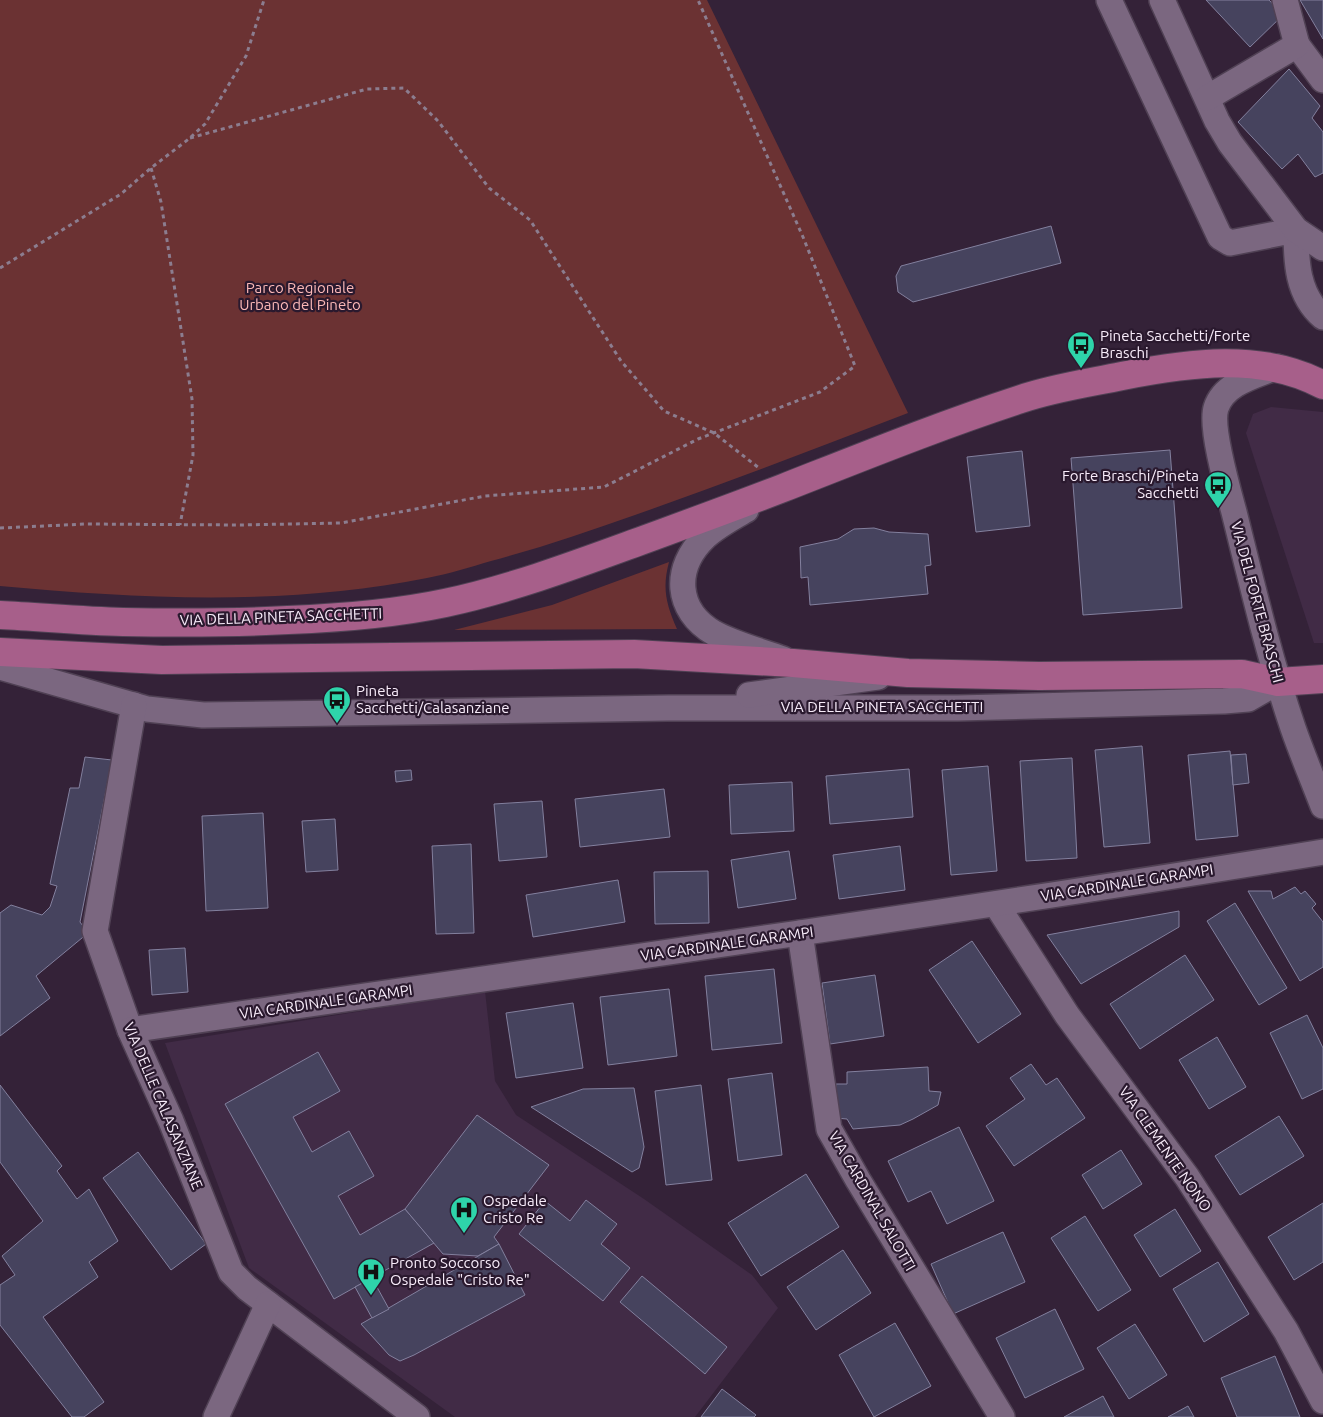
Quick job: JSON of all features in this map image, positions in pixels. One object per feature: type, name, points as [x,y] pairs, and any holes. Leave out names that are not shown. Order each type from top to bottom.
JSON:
[{"type":"main road","name":"VIA DELLA PINETA SACCHETTI","points":[[0,615],[124,622],[248,622],[346,618],[401,611],[462,599],[517,585],[1023,398],[1143,372],[1189,366],[1236,364],[1277,367],[1323,385]]},
{"type":"main road","name":"VIA DELLA PINETA SACCHETTI","points":[[0,652],[162,660],[634,654],[793,663],[908,673],[1030,676],[1242,674],[1278,682]]},
{"type":"main road","points":[[1278,682],[1323,678]]},
{"type":"street","points":[[1109,0],[1220,237],[1230,243],[1296,230]]},
{"type":"street","points":[[1162,0],[1217,120],[1238,155],[1282,209],[1296,230],[1323,248]]},
{"type":"street","points":[[1285,0],[1296,45],[1323,80]]},
{"type":"street","points":[[1207,98],[1296,45]]},
{"type":"street","points":[[1296,230],[1296,255],[1300,279],[1310,302],[1323,317]]},
{"type":"street","name":"VIA DEL FORTE BRASCHI","points":[[1277,367],[1243,381],[1224,394],[1217,406],[1214,423],[1225,478],[1278,682],[1293,728],[1323,806]]},
{"type":"street","name":"VIA DELLA PINETA SACCHETTI","points":[[783,488],[719,526],[705,537],[688,560],[683,589],[686,603],[691,613],[697,620],[715,633],[793,663]]},
{"type":"street","name":"VIA DELLA PINETA SACCHETTI","points":[[0,667],[159,711],[203,715],[668,708],[958,708],[1224,702],[1248,699],[1278,682]]},
{"type":"street","points":[[668,708],[813,685],[908,673]]},
{"type":"street","name":"VIA DELLE CALASANZIANE","points":[[134,705],[95,931],[130,1030],[171,1121],[227,1265],[238,1280],[417,1417]]},
{"type":"street","name":"VIA CARDINALE GARAMPI","points":[[130,1030],[996,904],[1323,852]]},
{"type":"street","name":"VIA CLEMENTE NONO","points":[[996,904],[1067,1015],[1187,1177],[1286,1331],[1323,1401]]},
{"type":"street","name":"VIA CARDINAL SALOTTI","points":[[800,933],[829,1128],[858,1180],[1002,1417]]},
{"type":"street","points":[[216,1417],[268,1304]]},
{"type":"path","points":[[0,268],[121,194],[205,124],[246,56],[264,0]]},
{"type":"path","points":[[0,528],[86,524],[342,523],[485,496],[604,487],[714,433],[820,392],[855,366],[803,237],[698,0]]},
{"type":"path","points":[[190,138],[367,89],[404,88],[438,121],[489,188],[530,220],[621,361],[664,411],[714,433],[783,488]]},
{"type":"path","points":[[151,168],[160,202],[192,399],[193,455],[180,525]]},
{"type":"shaded area","points":[[1271,407],[1323,412],[1323,643],[1314,643],[1246,433],[1253,414]]},
{"type":"shaded area","name":"Ospedale Cristo Re","points":[[485,991],[495,1081],[516,1115],[644,1199],[752,1275],[778,1308],[695,1417],[455,1417],[249,1268],[165,1043]]},
{"type":"green space","name":"Parco Regionale Urbano del Pineto","points":[[0,0],[707,0],[908,413],[599,528],[527,551],[427,578],[321,593],[268,596],[160,597],[0,586]]},
{"type":"green space","points":[[669,562],[666,596],[677,629],[454,630],[552,605]]},
{"type":"building","points":[[1206,0],[1269,0],[1283,15],[1250,47]]},
{"type":"building","points":[[1300,0],[1323,0],[1323,39]]},
{"type":"building","points":[[1289,69],[1320,106],[1312,118],[1323,132],[1323,173],[1315,177],[1298,154],[1282,169],[1238,122]]},
{"type":"building","points":[[1051,226],[1061,263],[913,302],[898,292],[896,276],[901,266]]},
{"type":"building","points":[[1170,450],[1182,608],[1083,615],[1071,458]]},
{"type":"building","points":[[1022,451],[1030,526],[976,532],[967,457]]},
{"type":"building","points":[[874,528],[889,532],[928,534],[931,565],[925,566],[928,594],[810,605],[808,577],[801,578],[800,547],[838,539],[854,529]]},
{"type":"building","points":[[1142,746],[1150,843],[1104,847],[1095,750]]},
{"type":"building","points":[[1230,751],[1238,836],[1196,840],[1188,755]]},
{"type":"building","points":[[1246,754],[1249,783],[1233,785],[1231,755]]},
{"type":"building","points":[[85,757],[112,760],[80,922],[88,933],[36,976],[50,998],[0,1036],[0,913],[11,905],[42,915],[50,907],[57,886],[50,884],[70,788],[79,788]]},
{"type":"building","points":[[1072,758],[1077,858],[1026,861],[1020,761]]},
{"type":"building","points":[[988,766],[997,871],[951,875],[942,770]]},
{"type":"building","points":[[909,769],[913,817],[830,824],[826,776]]},
{"type":"building","points":[[411,770],[412,780],[396,782],[395,771]]},
{"type":"building","points":[[792,782],[794,831],[731,834],[729,785]]},
{"type":"building","points":[[664,789],[670,837],[580,847],[575,799]]},
{"type":"building","points":[[542,801],[547,857],[499,861],[494,804]]},
{"type":"building","points":[[263,813],[268,908],[206,911],[202,816]]},
{"type":"building","points":[[335,819],[338,870],[306,872],[302,821]]},
{"type":"building","points":[[471,844],[474,933],[436,934],[432,846]]},
{"type":"building","points":[[900,846],[905,890],[839,899],[833,855]]},
{"type":"building","points":[[789,851],[796,899],[738,908],[731,860]]},
{"type":"building","points":[[708,871],[709,923],[655,924],[654,872]]},
{"type":"building","points":[[618,880],[625,922],[533,937],[526,895]]},
{"type":"building","points":[[1295,887],[1301,894],[1305,891],[1316,904],[1312,908],[1323,922],[1323,967],[1300,981],[1248,891],[1271,891],[1273,899]]},
{"type":"building","points":[[1235,903],[1287,988],[1259,1005],[1207,921]]},
{"type":"building","points":[[1179,911],[1179,927],[1081,984],[1047,935]]},
{"type":"building","points":[[972,941],[1021,1014],[978,1043],[929,970]]},
{"type":"building","points":[[185,948],[188,992],[152,995],[149,950]]},
{"type":"building","points":[[1185,955],[1214,1000],[1140,1049],[1110,1004]]},
{"type":"building","points":[[774,969],[782,1043],[712,1050],[705,976]]},
{"type":"building","points":[[875,975],[884,1036],[830,1044],[822,983]]},
{"type":"building","points":[[669,989],[677,1056],[608,1065],[600,997]]},
{"type":"building","points":[[573,1003],[583,1068],[516,1078],[506,1013]]},
{"type":"building","points":[[1307,1015],[1323,1048],[1323,1089],[1302,1099],[1270,1033]]},
{"type":"building","points":[[1217,1037],[1246,1087],[1209,1109],[1179,1060]]},
{"type":"building","points":[[318,1052],[340,1091],[293,1117],[312,1152],[349,1131],[374,1176],[338,1196],[360,1235],[405,1209],[434,1243],[334,1299],[225,1104]]},
{"type":"building","points":[[1031,1064],[1046,1085],[1057,1078],[1085,1118],[1014,1166],[986,1126],[1025,1099],[1010,1078]]},
{"type":"building","points":[[928,1067],[929,1091],[941,1092],[938,1105],[913,1119],[900,1125],[853,1129],[847,1119],[835,1118],[836,1084],[847,1084],[847,1072]]},
{"type":"building","points":[[772,1073],[782,1155],[738,1161],[728,1079]]},
{"type":"building","points":[[0,1085],[62,1166],[57,1171],[77,1199],[89,1189],[118,1241],[89,1262],[98,1277],[43,1317],[104,1402],[84,1417],[72,1417],[0,1325],[0,1285],[15,1275],[2,1256],[43,1221],[0,1162]]},
{"type":"building","points":[[701,1085],[712,1180],[666,1185],[655,1091]]},
{"type":"building","points":[[634,1088],[644,1147],[639,1168],[632,1172],[531,1107],[583,1089]]},
{"type":"building","points":[[477,1115],[549,1165],[494,1237],[499,1244],[478,1256],[443,1254],[405,1209]]},
{"type":"building","points":[[1279,1116],[1304,1156],[1240,1195],[1215,1156]]},
{"type":"building","points":[[959,1127],[994,1201],[947,1224],[931,1191],[908,1202],[888,1161]]},
{"type":"building","points":[[1121,1150],[1142,1184],[1103,1209],[1082,1175]]},
{"type":"building","points":[[138,1152],[206,1244],[171,1270],[103,1178]]},
{"type":"building","points":[[806,1174],[839,1227],[761,1276],[728,1223]]},
{"type":"building","points":[[586,1200],[617,1224],[601,1244],[630,1268],[603,1301],[519,1234],[545,1201],[570,1221]]},
{"type":"building","points":[[1323,1203],[1323,1262],[1294,1280],[1268,1237]]},
{"type":"building","points":[[1175,1209],[1201,1251],[1160,1277],[1134,1235]]},
{"type":"building","points":[[1085,1216],[1131,1290],[1098,1311],[1051,1238]]},
{"type":"building","points":[[1003,1232],[1025,1282],[953,1314],[931,1264]]},
{"type":"building","points":[[499,1244],[525,1295],[400,1361],[389,1355],[361,1324]]},
{"type":"building","points":[[843,1250],[871,1293],[816,1330],[787,1287]]},
{"type":"building","points":[[1218,1262],[1249,1314],[1204,1342],[1173,1289]]},
{"type":"building","points":[[642,1276],[727,1347],[705,1374],[620,1302]]},
{"type":"building","points":[[372,1278],[389,1309],[372,1318],[355,1287]]},
{"type":"building","points":[[1055,1309],[1084,1369],[1025,1398],[996,1338]]},
{"type":"building","points":[[895,1323],[931,1386],[874,1417],[839,1355]]},
{"type":"building","points":[[1135,1324],[1167,1375],[1129,1399],[1097,1348]]},
{"type":"building","points":[[1275,1356],[1300,1417],[1237,1417],[1221,1378]]},
{"type":"building","points":[[722,1389],[756,1415],[754,1417],[701,1417]]},
{"type":"building","points":[[1103,1396],[1114,1417],[1064,1417]]},
{"type":"building","points":[[1188,1406],[1194,1417],[1168,1417]]},
{"type":"place","name":"Pineta Sacchetti/Forte Braschi","points":[[1081,369]]},
{"type":"place","name":"Forte Braschi/Pineta Sacchetti","points":[[1218,509]]},
{"type":"place","name":"Pineta Sacchetti/Calasanziane","points":[[337,724]]},
{"type":"place","name":"Ospedale Cristo Re","points":[[464,1234]]},
{"type":"place","name":"Pronto Soccorso Ospedale \"Cristo Re\"","points":[[371,1296]]}]
